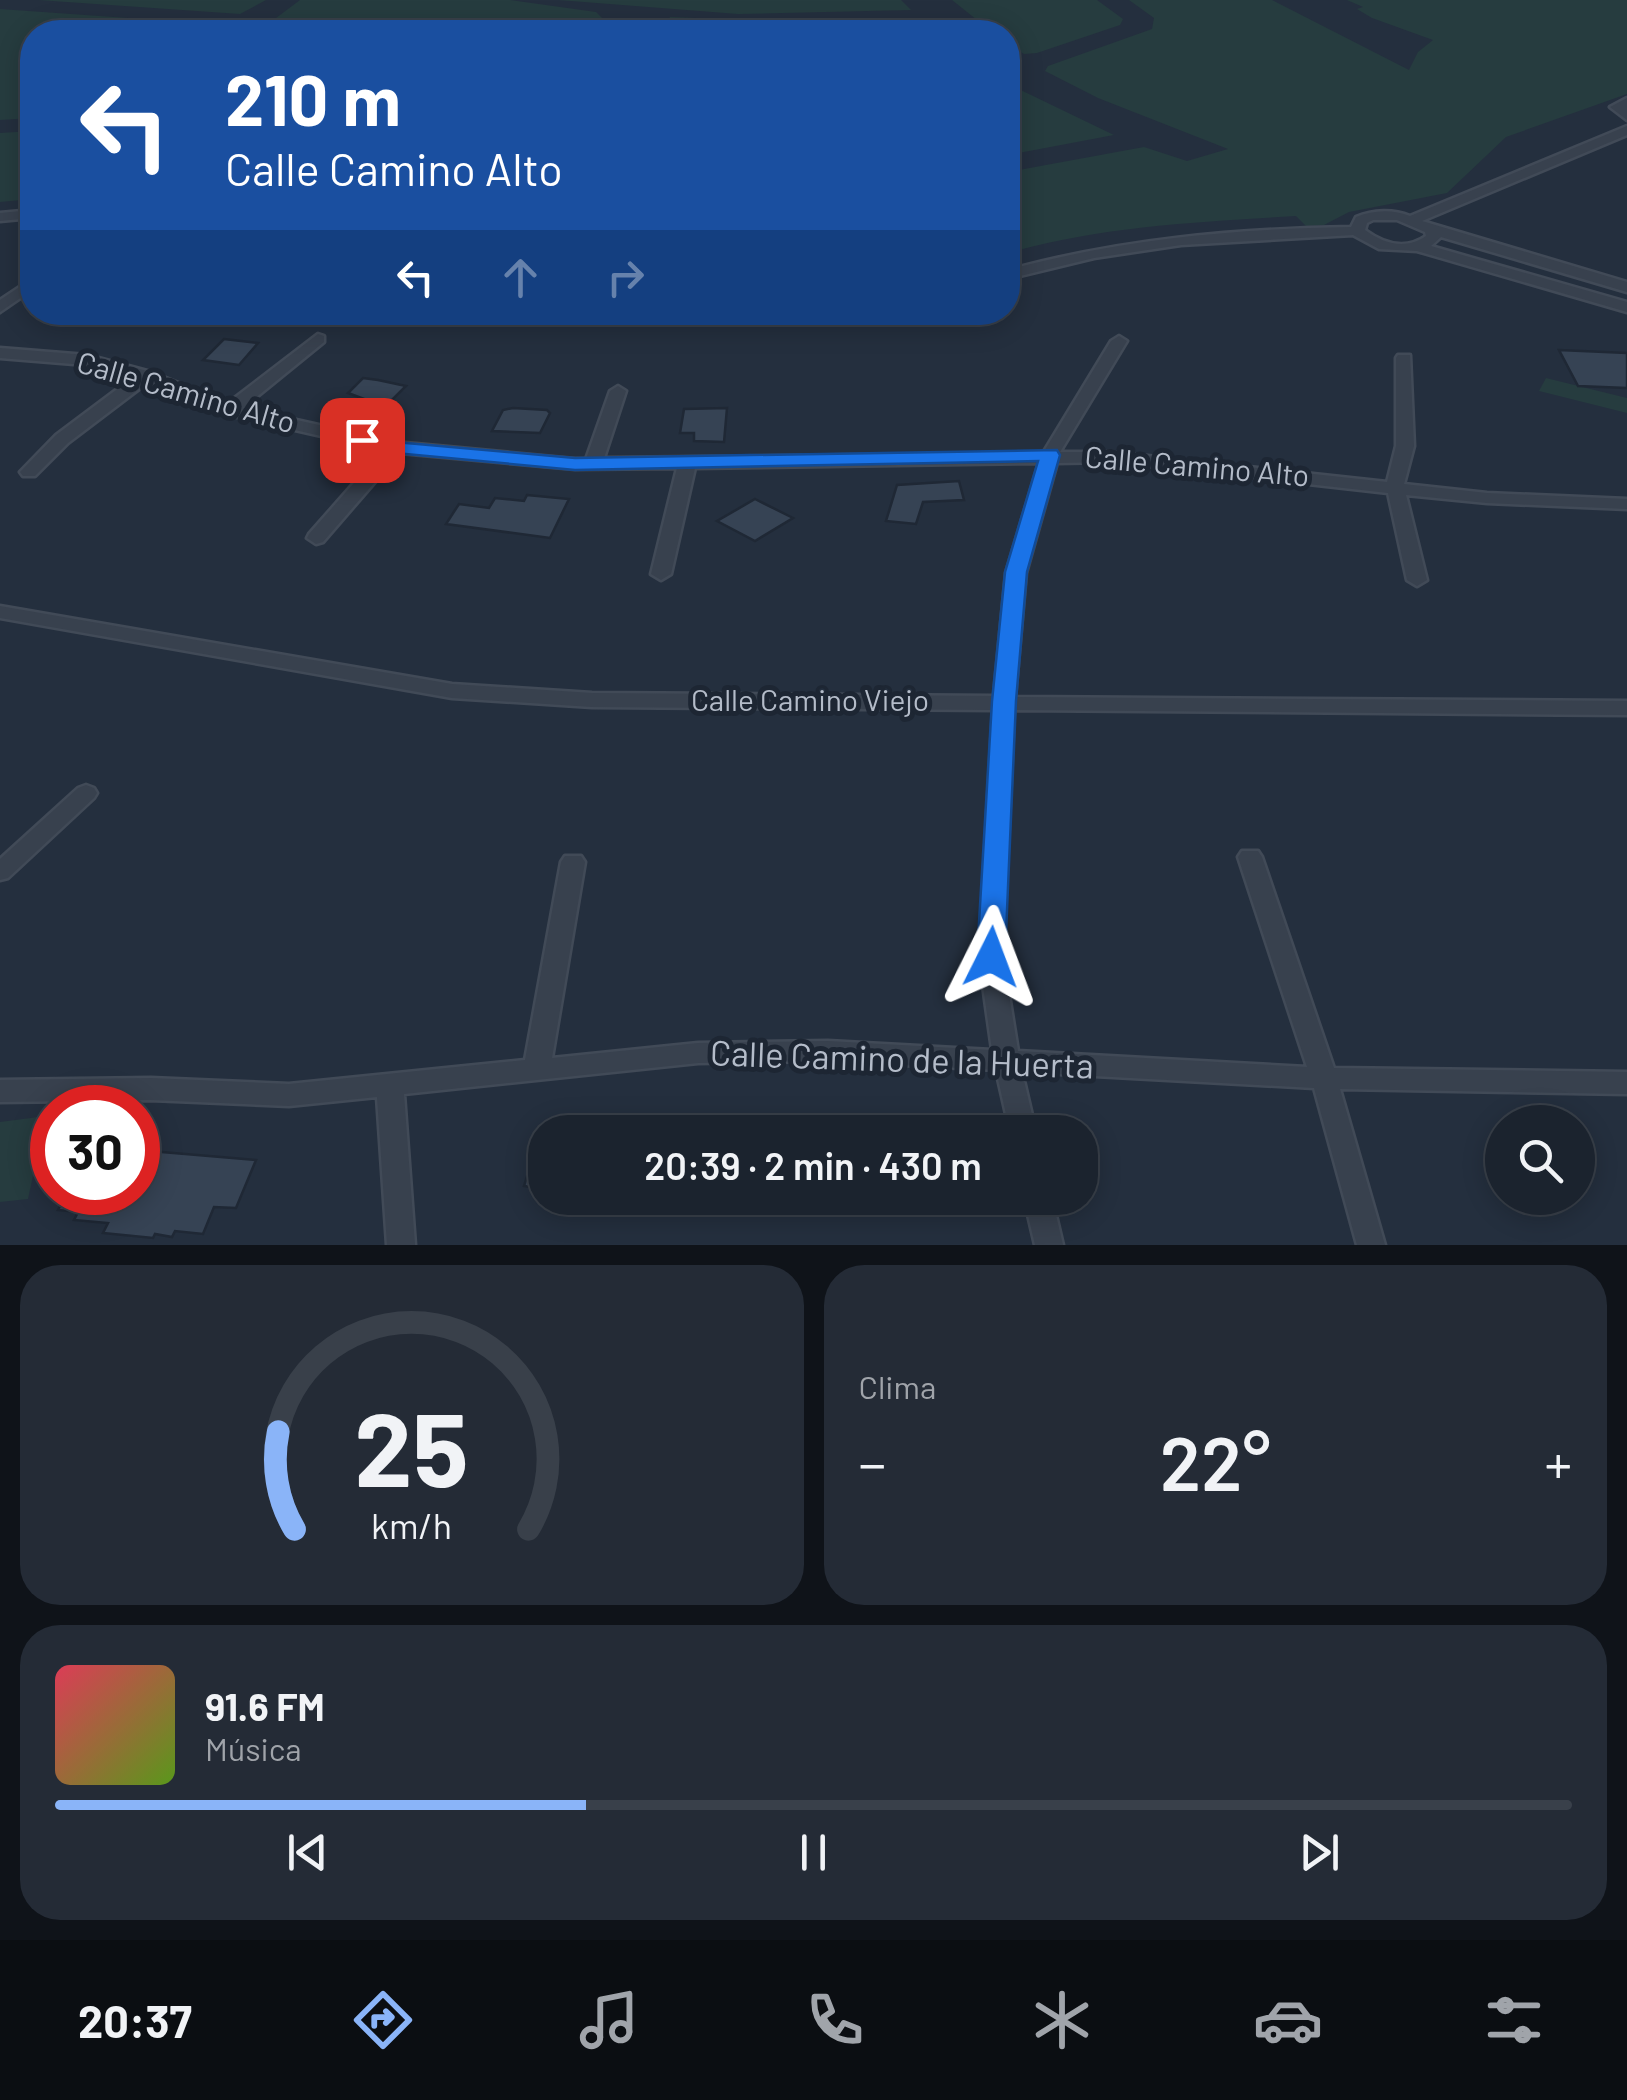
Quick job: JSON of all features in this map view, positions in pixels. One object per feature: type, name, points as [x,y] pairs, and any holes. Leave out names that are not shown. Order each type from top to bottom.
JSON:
[{"type":"street","points":[[1357,231],[1356,225],[1371,216],[1414,219],[1624,132],[1624,110]]},
{"type":"street","points":[[1414,219],[1432,230],[1627,287]]},
{"type":"street","points":[[1417,247],[1434,237],[1432,230]]},
{"type":"street","points":[[1020,271],[1063,258],[1149,243],[1357,231],[1388,246],[1417,247],[1627,307]]},
{"type":"street","points":[[230,410],[318,339]]},
{"type":"street","points":[[1019,1115],[991,957],[1004,701],[1016,572],[1050,455],[1119,340]]},
{"type":"street","name":"Calle Camino Alto","points":[[0,353],[87,360],[145,376],[230,410],[395,448],[593,464],[1111,456],[1486,498],[1627,504]]},
{"type":"street","points":[[1404,358],[1404,446],[1395,485],[1417,580]]},
{"type":"street","points":[[28,472],[62,439],[145,376]]},
{"type":"street","points":[[593,464],[618,392]]},
{"type":"street","points":[[316,538],[395,448]]},
{"type":"street","points":[[661,574],[687,464]]},
{"type":"street","name":"Calle Camino Viejo","points":[[0,612],[452,692],[592,700],[1627,708]]},
{"type":"street","points":[[0,872],[86,792]]},
{"type":"street","points":[[1250,857],[1324,1078],[1371,1245]]},
{"type":"street","points":[[536,1068],[573,862]]},
{"type":"street","name":"Calle Camino de la Huerta","points":[[0,1091],[152,1090],[289,1095],[698,1053],[828,1050],[1324,1078],[1627,1083]]},
{"type":"street","points":[[390,1086],[401,1245]]},
{"type":"street","points":[[1042,1215],[1049,1245]]},
{"type":"green space","points":[[38,0],[266,0],[240,14]]},
{"type":"green space","points":[[300,0],[510,0],[596,12],[604,20],[289,20],[276,18]]},
{"type":"green space","points":[[558,0],[901,0],[911,10],[738,14]]},
{"type":"green space","points":[[952,0],[1097,0],[1123,19],[1120,25],[1024,54],[1020,52],[1020,20],[977,20]]},
{"type":"green space","points":[[1129,0],[1272,0],[1409,70],[1418,52],[1433,40],[1372,18],[1357,9],[1363,7],[1347,0],[1627,0],[1627,94],[1506,137],[1447,193],[1349,212],[1324,225],[1306,226],[1296,216],[1187,223],[1115,231],[1020,250],[1020,170],[1144,147],[1187,161],[1228,149],[1098,98],[1045,71],[1048,66],[1152,29],[1154,18]]},
{"type":"green space","points":[[0,9],[156,20],[20,20],[20,119],[0,120]]},
{"type":"green space","points":[[669,17],[751,20],[673,20]]},
{"type":"green space","points":[[917,18],[920,20],[824,20]]},
{"type":"green space","points":[[1020,90],[1114,135],[1020,153]]},
{"type":"green space","points":[[20,132],[20,200],[0,202],[0,133]]},
{"type":"green space","points":[[1546,378],[1627,398],[1627,413],[1539,391]]},
{"type":"green space","points":[[30,1118],[28,1199],[0,1202],[0,1122]]},
{"type":"building","points":[[224,339],[258,343],[239,365],[203,360]]},
{"type":"building","points":[[1559,350],[1627,353],[1627,388],[1578,386]]},
{"type":"building","points":[[363,378],[406,386],[390,402],[372,402],[348,393]]},
{"type":"building","points":[[727,408],[724,442],[694,441],[694,433],[680,433],[684,409]]},
{"type":"building","points":[[503,410],[550,413],[540,433],[492,431]]},
{"type":"building","points":[[959,481],[964,500],[923,502],[916,524],[886,521],[897,485]]},
{"type":"building","points":[[527,495],[569,499],[550,538],[446,524],[459,504],[489,508],[495,498],[524,501]]},
{"type":"building","points":[[755,499],[793,518],[755,541],[717,521]]},
{"type":"building","points":[[160,1152],[256,1160],[236,1208],[214,1207],[203,1234],[175,1231],[172,1237],[155,1234],[153,1238],[103,1233],[108,1223],[74,1220],[76,1215],[160,1215]]},
{"type":"route","points":[[362,440],[395,448],[575,464],[1050,455],[1016,572],[1004,701],[991,957]]}]
